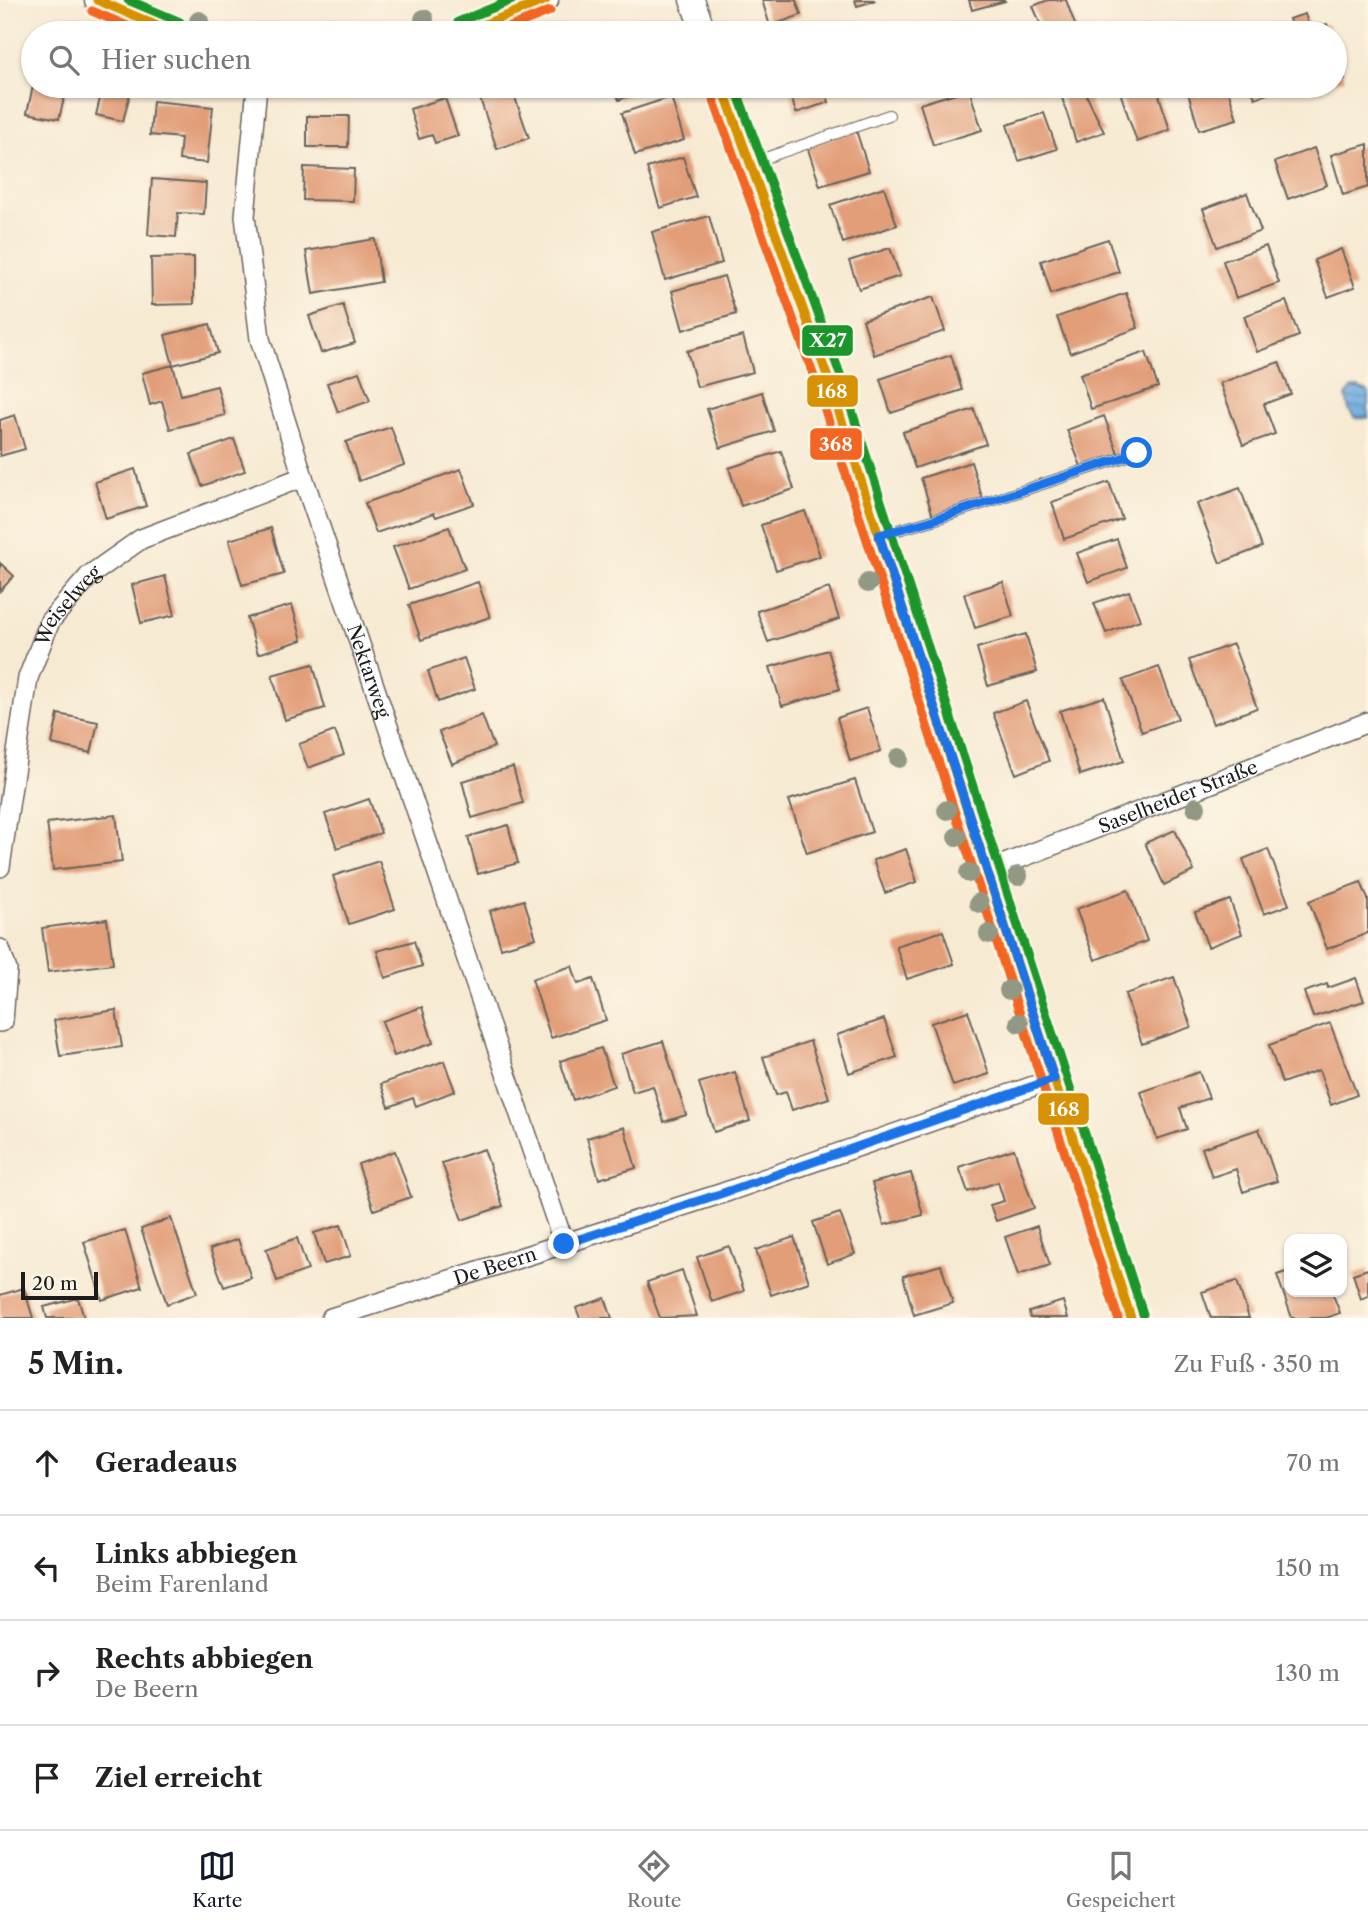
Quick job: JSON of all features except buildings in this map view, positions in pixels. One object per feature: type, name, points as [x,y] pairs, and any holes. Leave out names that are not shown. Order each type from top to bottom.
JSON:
[{"type":"street","points":[[493,21],[546,0]]},
{"type":"street","points":[[692,0],[700,21]]},
{"type":"street","points":[[113,3],[150,21]]},
{"type":"street","name":"Nektarweg","points":[[256,98],[245,216],[260,339],[303,477],[564,1244]]},
{"type":"street","points":[[726,98],[828,378],[1131,1318]]},
{"type":"street","name":"Weiselweg","points":[[0,867],[28,678],[50,621],[90,575],[141,539],[303,477]]},
{"type":"street","name":"Saselheider Straße","points":[[987,871],[1368,722]]},
{"type":"street","points":[[0,949],[7,970],[3,1021],[0,1022]]},
{"type":"street","name":"De Beern","points":[[331,1318],[723,1193],[1054,1079]]},
{"type":"lane","points":[[750,163],[889,115]]},
{"type":"lane","points":[[879,535],[930,521],[1137,453]]},
{"type":"water","points":[[1358,388],[1368,392],[1368,418],[1355,418],[1349,410],[1346,396],[1351,389]]},
{"type":"transit line","name":"168","points":[[97,0],[147,21]]},
{"type":"transit line","name":"X27","points":[[128,0],[178,21]]},
{"type":"transit line","name":"X27","points":[[460,21],[512,0]]},
{"type":"transit line","name":"168","points":[[493,21],[546,0]]},
{"type":"transit line","name":"368","points":[[92,11],[116,21]]},
{"type":"transit line","name":"368","points":[[525,21],[550,11]]},
{"type":"transit line","name":"368","points":[[713,98],[816,382],[1118,1318]]},
{"type":"transit line","name":"168","points":[[726,98],[828,378],[1131,1318]]},
{"type":"transit line","name":"X27","points":[[739,98],[840,374],[1143,1314]]},
{"type":"route","points":[[564,1244],[723,1193],[1054,1079],[879,535],[930,521],[1137,453]]}]
